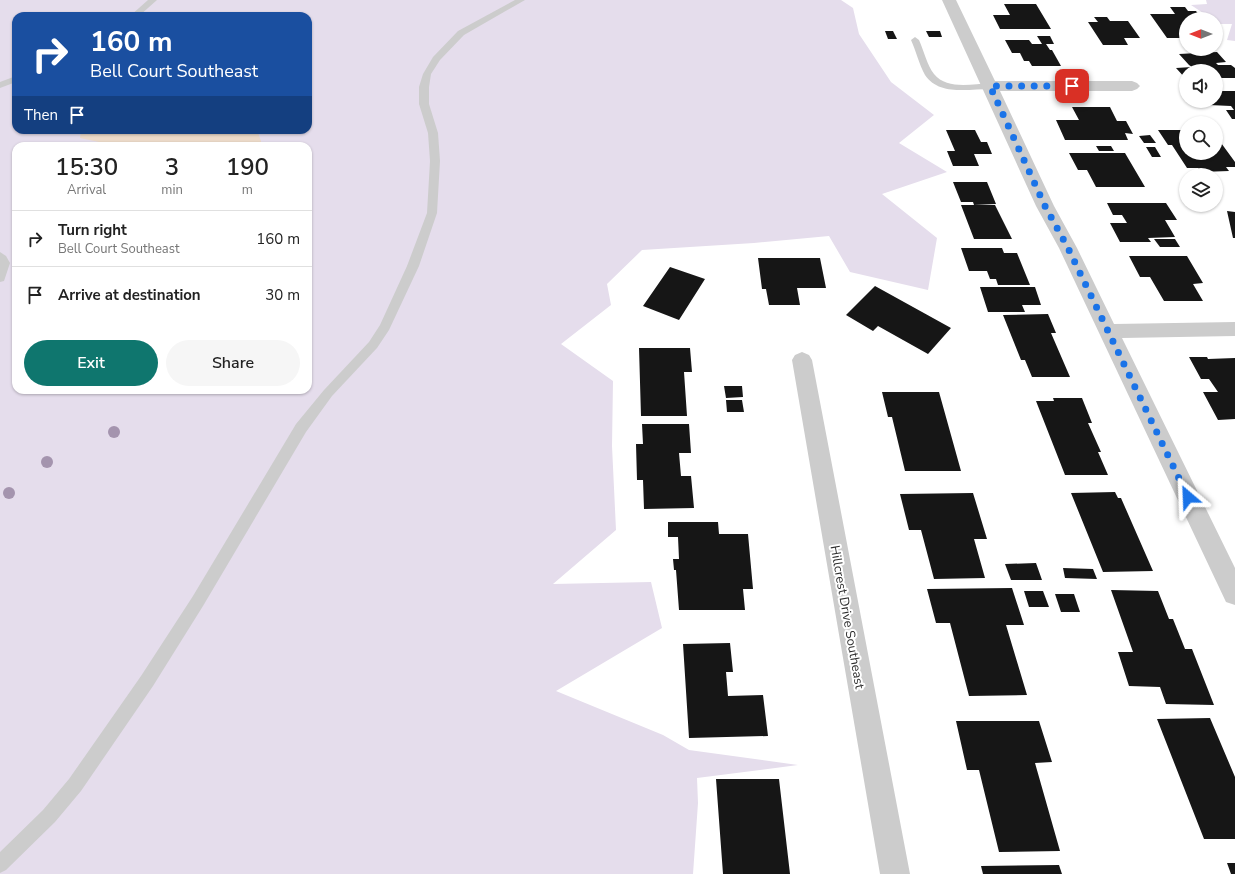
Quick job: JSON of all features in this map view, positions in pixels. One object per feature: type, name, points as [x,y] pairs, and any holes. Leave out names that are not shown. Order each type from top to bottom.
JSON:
[{"type":"street","points":[[949,0],[1045,206],[1068,248],[1235,594]]},
{"type":"street","points":[[990,86],[1132,86]]},
{"type":"street","points":[[1108,331],[1235,329]]},
{"type":"street","name":"Hillcrest Drive Southeast","points":[[802,360],[895,874]]},
{"type":"lane","points":[[139,12],[153,0]]},
{"type":"lane","points":[[0,864],[49,816],[75,785],[147,681],[198,601],[301,428],[328,393],[373,345],[385,327],[413,266],[432,213],[435,161],[433,133],[424,104],[424,87],[427,74],[436,59],[461,33],[500,10],[521,0]]},
{"type":"lane","points":[[915,40],[930,74],[942,85],[952,87],[990,86]]},
{"type":"lane","points":[[0,86],[12,81]]},
{"type":"lane","points":[[0,256],[5,263],[0,278]]},
{"type":"shaded area","points":[[0,0],[841,0],[853,8],[859,34],[891,82],[934,115],[899,143],[947,172],[882,194],[937,238],[928,290],[850,272],[829,236],[754,243],[642,250],[607,284],[611,305],[561,344],[613,381],[612,446],[616,530],[553,584],[651,582],[662,628],[556,691],[663,735],[689,750],[798,765],[697,778],[698,803],[693,874],[0,874]]},
{"type":"shaded area","points":[[1206,0],[1235,0],[1235,41],[1227,40],[1232,24],[1223,24],[1223,12],[1202,12],[1191,5],[1207,4]]},
{"type":"shaded area","points":[[80,134],[258,134],[261,142],[99,142],[80,138]]},
{"type":"building","points":[[1004,4],[1036,4],[1051,29],[1000,29],[993,15],[1010,15]]},
{"type":"building","points":[[1170,7],[1185,7],[1188,11],[1197,12],[1179,12],[1179,38],[1167,38],[1150,14],[1175,14]]},
{"type":"building","points":[[1094,17],[1107,17],[1110,21],[1128,21],[1140,38],[1124,38],[1128,45],[1103,45],[1088,22],[1098,22]]},
{"type":"building","points":[[885,31],[893,31],[897,39],[888,39]]},
{"type":"building","points":[[926,31],[940,31],[942,37],[929,37]]},
{"type":"building","points":[[1037,36],[1050,36],[1054,44],[1046,44],[1050,50],[1052,50],[1061,66],[1032,66],[1029,61],[1024,61],[1020,53],[1012,53],[1005,40],[1029,40],[1032,44],[1042,44]]},
{"type":"building","points":[[1181,56],[1221,56],[1226,62],[1216,63],[1217,64],[1188,64]]},
{"type":"building","points":[[1223,65],[1231,65],[1235,68],[1235,78],[1223,78]]},
{"type":"building","points":[[1223,91],[1235,91],[1235,119],[1232,119],[1226,110],[1234,110],[1231,106],[1223,106]]},
{"type":"building","points":[[1072,107],[1110,107],[1117,121],[1126,121],[1133,134],[1125,133],[1128,140],[1065,140],[1056,120],[1079,120]]},
{"type":"building","points":[[946,130],[975,130],[981,142],[987,142],[992,154],[974,154],[979,166],[953,166],[947,151],[955,151]]},
{"type":"building","points":[[1158,130],[1179,130],[1179,156],[1172,145],[1168,145]]},
{"type":"building","points":[[1150,135],[1156,143],[1144,143],[1139,136]]},
{"type":"building","points":[[1096,146],[1111,146],[1114,151],[1099,151]]},
{"type":"building","points":[[1223,146],[1235,162],[1235,167],[1226,167],[1229,171],[1223,171],[1223,168],[1187,168],[1182,160],[1223,160]]},
{"type":"building","points":[[1146,147],[1155,147],[1161,157],[1152,157]]},
{"type":"building","points":[[1069,153],[1125,153],[1145,187],[1096,187],[1087,170],[1078,170]]},
{"type":"building","points":[[953,182],[987,182],[996,204],[974,205],[973,202],[961,202]]},
{"type":"building","points":[[1107,203],[1166,203],[1177,220],[1165,220],[1175,237],[1148,238],[1151,242],[1120,242],[1110,223],[1127,223],[1122,215],[1113,215]]},
{"type":"building","points":[[961,205],[995,205],[1012,239],[974,239]]},
{"type":"building","points":[[1227,211],[1235,212],[1235,238],[1233,238]]},
{"type":"building","points":[[1154,239],[1175,239],[1180,247],[1160,247]]},
{"type":"building","points":[[961,248],[1002,248],[1004,253],[1017,253],[1030,285],[998,285],[996,279],[990,279],[987,271],[969,271]]},
{"type":"building","points":[[1129,256],[1187,256],[1203,283],[1193,284],[1203,301],[1164,301],[1150,277],[1140,277]]},
{"type":"building","points":[[758,258],[820,258],[826,288],[797,288],[800,305],[769,305],[766,289],[762,289]]},
{"type":"building","points":[[670,267],[705,279],[679,320],[643,306]]},
{"type":"building","points":[[875,286],[951,328],[928,354],[878,326],[873,331],[846,315]]},
{"type":"building","points":[[980,287],[1035,287],[1041,305],[1022,305],[1025,312],[988,312]]},
{"type":"building","points":[[1048,314],[1056,333],[1051,333],[1070,377],[1032,377],[1025,360],[1021,360],[1003,315]]},
{"type":"building","points":[[639,348],[690,348],[692,372],[684,372],[687,416],[641,416]]},
{"type":"building","points":[[1189,357],[1207,357],[1208,359],[1235,358],[1235,419],[1218,420],[1203,392],[1218,392],[1209,379],[1201,379]]},
{"type":"building","points":[[724,386],[742,386],[743,397],[726,398]]},
{"type":"building","points":[[882,392],[939,392],[961,471],[905,471],[892,417],[888,417]]},
{"type":"building","points":[[1053,398],[1082,398],[1092,423],[1088,423],[1101,452],[1098,452],[1108,475],[1065,475],[1036,401],[1054,401]]},
{"type":"building","points":[[726,400],[742,400],[744,412],[727,412]]},
{"type":"building","points":[[642,424],[689,424],[691,453],[679,453],[681,476],[691,476],[694,508],[644,509],[643,480],[637,480],[636,444],[643,444]]},
{"type":"building","points":[[1115,492],[1118,498],[1121,498],[1153,571],[1103,572],[1071,493]]},
{"type":"building","points":[[973,493],[987,539],[974,539],[985,578],[934,579],[921,530],[909,530],[900,494]]},
{"type":"building","points":[[668,522],[718,522],[719,534],[748,534],[753,589],[743,589],[745,610],[679,610],[676,570],[674,570],[673,559],[679,559],[678,537],[668,537]]},
{"type":"building","points":[[1036,563],[1042,580],[1011,580],[1005,564]]},
{"type":"building","points":[[1063,568],[1093,569],[1097,579],[1065,578]]},
{"type":"building","points":[[1012,588],[1024,625],[1006,625],[1027,695],[969,696],[950,623],[936,623],[927,589]]},
{"type":"building","points":[[1111,590],[1158,591],[1169,619],[1173,619],[1185,649],[1192,649],[1214,705],[1166,704],[1160,687],[1129,686],[1118,652],[1133,652]]},
{"type":"building","points":[[1024,591],[1043,591],[1049,607],[1029,607]]},
{"type":"building","points":[[1055,594],[1074,594],[1080,612],[1061,612]]},
{"type":"building","points":[[730,643],[733,672],[726,672],[728,696],[763,695],[768,736],[689,738],[683,644]]},
{"type":"building","points":[[1210,718],[1235,777],[1235,839],[1204,839],[1157,719]]},
{"type":"building","points":[[956,721],[1039,721],[1052,762],[1035,763],[1060,851],[999,852],[979,770],[967,770]]},
{"type":"building","points":[[716,779],[779,779],[790,874],[723,874]]},
{"type":"building","points":[[1227,863],[1235,863],[1235,874],[1231,874]]},
{"type":"building","points":[[1059,865],[1062,874],[983,874],[981,866]]},
{"type":"route","points":[[1072,86],[990,86],[1045,206],[1068,248],[1188,497]]}]
